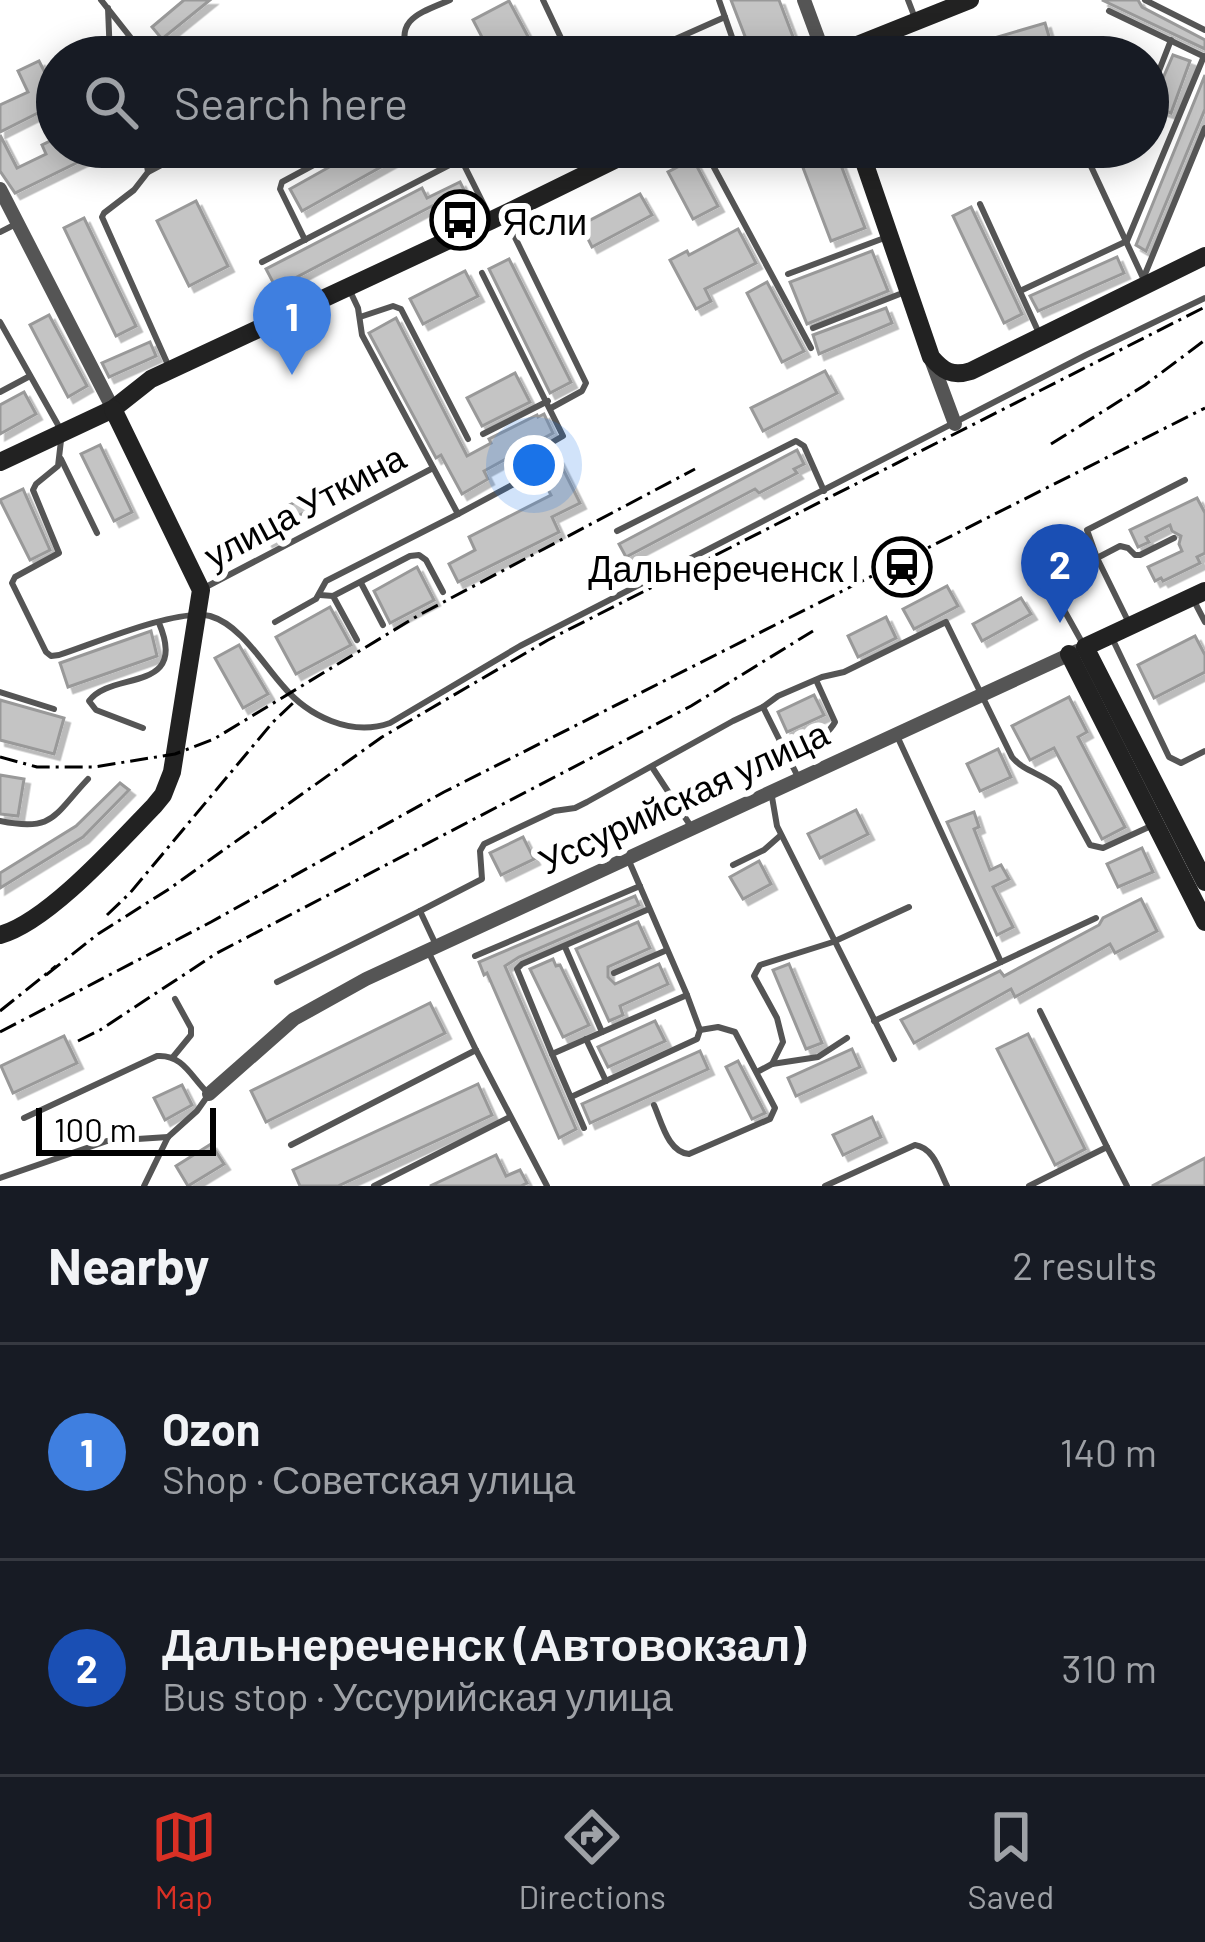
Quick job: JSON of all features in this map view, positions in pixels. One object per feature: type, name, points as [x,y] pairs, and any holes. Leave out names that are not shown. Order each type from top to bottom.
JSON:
[{"type":"main road","points":[[878,36],[970,0]]},
{"type":"main road","points":[[0,462],[113,409],[170,370],[498,217],[580,168]]},
{"type":"main road","points":[[866,168],[931,357],[946,372],[962,374],[1205,256]]},
{"type":"main road","points":[[0,935],[19,928],[57,899],[135,826],[163,795],[172,772],[201,590],[113,409]]},
{"type":"main road","name":"Уссурийская улица","points":[[1077,651],[1198,594]]},
{"type":"main road","points":[[1077,651],[1205,922]]},
{"type":"main road","points":[[1077,651],[1204,877]]},
{"type":"street","points":[[805,0],[818,36]]},
{"type":"street","points":[[0,189],[113,409]]},
{"type":"street","points":[[931,357],[955,424]]},
{"type":"street","name":"Уссурийская улица","points":[[209,1094],[310,1008],[432,947],[1077,651]]},
{"type":"lane","points":[[101,0],[130,36]]},
{"type":"lane","points":[[403,36],[412,19],[450,0]]},
{"type":"lane","points":[[543,0],[560,36]]},
{"type":"lane","points":[[719,0],[732,36]]},
{"type":"lane","points":[[908,0],[916,21]]},
{"type":"lane","points":[[1145,0],[1205,30]]},
{"type":"lane","points":[[108,8],[109,36]]},
{"type":"lane","points":[[1108,11],[1162,36]]},
{"type":"lane","points":[[682,36],[725,17]]},
{"type":"lane","points":[[1169,45],[1171,40],[1204,56],[1169,140]]},
{"type":"lane","points":[[1145,282],[1205,128]]},
{"type":"lane","points":[[147,168],[148,172]]},
{"type":"lane","points":[[156,168],[102,217],[170,370]]},
{"type":"lane","points":[[305,240],[280,189],[282,182],[308,168]]},
{"type":"lane","points":[[262,262],[444,168]]},
{"type":"lane","points":[[467,168],[586,382],[582,391],[483,434]]},
{"type":"lane","points":[[714,168],[811,348]]},
{"type":"lane","points":[[1092,168],[1145,282]]},
{"type":"lane","points":[[1019,291],[1127,241],[1157,168]]},
{"type":"lane","points":[[980,204],[1040,336]]},
{"type":"lane","points":[[0,232],[17,224]]},
{"type":"lane","points":[[788,274],[890,236]]},
{"type":"lane","points":[[320,595],[326,581],[526,477],[532,454],[563,436],[482,273]]},
{"type":"lane","points":[[348,288],[362,335],[458,514]]},
{"type":"lane","points":[[812,328],[909,291]]},
{"type":"lane","points":[[0,322],[62,432],[61,459],[55,472],[33,490],[59,553],[12,583],[46,652],[59,656],[158,622],[196,615],[216,618],[237,633],[305,706],[338,724],[373,728],[390,724],[520,646],[1205,298]]},
{"type":"lane","points":[[360,317],[393,306],[401,309],[468,440]]},
{"type":"lane","points":[[0,392],[30,376]]},
{"type":"lane","points":[[617,531],[796,441],[804,446],[824,491]]},
{"type":"lane","points":[[61,459],[97,533]]},
{"type":"lane","name":"улица Уткина","points":[[201,590],[433,468]]},
{"type":"lane","points":[[1130,626],[1087,533],[1090,527],[1185,480]]},
{"type":"lane","points":[[1096,558],[1120,546],[1140,555],[1174,538]]},
{"type":"lane","points":[[1077,651],[1045,576],[1093,548]]},
{"type":"lane","points":[[275,622],[320,595],[333,596],[410,556],[426,560],[443,592]]},
{"type":"lane","points":[[361,583],[383,625]]},
{"type":"lane","points":[[1198,594],[1205,622]]},
{"type":"lane","points":[[333,596],[357,640]]},
{"type":"lane","points":[[143,728],[96,710],[89,701],[95,693],[149,674],[162,663],[167,645],[158,622]]},
{"type":"lane","points":[[277,982],[482,879],[484,844],[554,811],[575,808],[778,696],[844,672],[946,622],[1012,757],[1059,788],[1090,845],[1103,848],[1156,824]]},
{"type":"lane","points":[[1110,635],[1169,757],[1180,763],[1205,751]]},
{"type":"lane","points":[[790,764],[835,722],[816,680]]},
{"type":"lane","points":[[0,692],[54,709]]},
{"type":"lane","points":[[763,707],[799,780]]},
{"type":"lane","points":[[896,734],[1001,962]]},
{"type":"lane","points":[[652,767],[692,828]]},
{"type":"lane","points":[[0,821],[29,827],[47,822],[88,779]]},
{"type":"lane","points":[[772,792],[781,835],[894,1059]]},
{"type":"lane","points":[[733,865],[764,850],[781,835]]},
{"type":"lane","points":[[571,1097],[689,1044],[700,1030],[628,857]]},
{"type":"lane","points":[[476,956],[640,886]]},
{"type":"lane","points":[[772,1064],[783,1036],[756,983],[756,970],[767,962],[833,943],[909,907]]},
{"type":"lane","points":[[584,1128],[517,970],[650,909]]},
{"type":"lane","points":[[421,911],[476,1050],[544,1185]]},
{"type":"lane","points":[[874,1022],[1096,918]]},
{"type":"lane","points":[[564,946],[602,1032]]},
{"type":"lane","points":[[614,973],[667,950]]},
{"type":"lane","points":[[552,1054],[686,995]]},
{"type":"lane","points":[[172,1057],[191,1035],[175,999]]},
{"type":"lane","points":[[1040,1011],[1127,1186]]},
{"type":"lane","points":[[654,1105],[674,1148],[689,1154],[774,1114],[735,1032],[718,1027],[700,1030]]},
{"type":"lane","points":[[757,1072],[772,1064],[818,1057],[847,1038]]},
{"type":"lane","points":[[586,1039],[606,1081]]},
{"type":"lane","points":[[291,1145],[476,1050]]},
{"type":"lane","points":[[24,1118],[158,1056],[172,1057],[209,1094],[168,1137],[144,1186]]},
{"type":"lane","points":[[374,1186],[510,1117]]},
{"type":"lane","points":[[0,1178],[107,1141],[168,1137]]},
{"type":"lane","points":[[825,1186],[915,1145],[930,1152],[947,1186]]},
{"type":"lane","points":[[1029,1186],[1107,1147]]},
{"type":"building","points":[[184,0],[210,0],[166,36],[152,27]]},
{"type":"building","points":[[731,0],[779,0],[793,36],[745,36]]},
{"type":"building","points":[[1102,0],[1138,0],[1142,7],[1205,40],[1205,49]]},
{"type":"building","points":[[509,1],[528,36],[481,36],[473,20]]},
{"type":"building","points":[[1045,23],[1049,36],[1001,36]]},
{"type":"building","points":[[1173,55],[1190,61],[1171,113],[1169,112]]},
{"type":"building","points":[[36,62],[36,114],[0,132],[0,105],[28,92],[18,71]]},
{"type":"building","points":[[1205,75],[1205,109],[1146,251],[1136,245]]},
{"type":"building","points":[[0,135],[17,168],[36,159],[36,168],[66,168],[15,193],[0,171]]},
{"type":"building","points":[[328,168],[379,168],[302,211],[290,189]]},
{"type":"building","points":[[698,168],[718,206],[693,219],[668,172]]},
{"type":"building","points":[[803,168],[842,168],[865,228],[831,241]]},
{"type":"building","points":[[460,182],[471,204],[438,220],[432,206],[276,288],[266,269],[422,188],[427,198]]},
{"type":"building","points":[[640,194],[652,215],[592,247],[581,225]]},
{"type":"building","points":[[196,201],[228,266],[189,286],[157,221]]},
{"type":"building","points":[[971,207],[1022,314],[1004,323],[953,216]]},
{"type":"building","points":[[84,218],[136,326],[116,336],[64,228]]},
{"type":"building","points":[[738,229],[756,263],[705,289],[711,301],[696,309],[670,260]]},
{"type":"building","points":[[872,251],[888,291],[807,324],[790,282]]},
{"type":"building","points":[[1117,257],[1124,273],[1038,311],[1030,296]]},
{"type":"building","points":[[509,259],[571,382],[550,393],[489,269]]},
{"type":"building","points":[[465,271],[478,296],[423,324],[410,299]]},
{"type":"building","points":[[767,282],[804,351],[782,362],[747,293]]},
{"type":"building","points":[[886,308],[892,323],[819,354],[813,335]]},
{"type":"building","points":[[49,315],[87,386],[68,397],[30,325]]},
{"type":"building","points":[[396,318],[467,456],[537,415],[544,414],[553,433],[484,471],[488,479],[462,494],[441,455],[436,458],[369,333]]},
{"type":"building","points":[[150,342],[156,356],[109,377],[102,363]]},
{"type":"building","points":[[825,371],[837,393],[763,431],[751,408]]},
{"type":"building","points":[[515,373],[530,402],[482,426],[467,398]]},
{"type":"building","points":[[24,392],[36,414],[0,434],[0,405]]},
{"type":"building","points":[[100,445],[132,512],[114,521],[81,454]]},
{"type":"building","points":[[797,450],[804,464],[794,469],[797,473],[759,493],[755,489],[626,557],[619,544]]},
{"type":"building","points":[[558,459],[580,503],[552,517],[559,532],[458,582],[449,564],[475,550],[469,537],[551,495],[537,469]]},
{"type":"building","points":[[23,489],[50,550],[30,560],[0,500]]},
{"type":"building","points":[[1197,498],[1205,513],[1205,553],[1197,557],[1200,563],[1155,581],[1148,567],[1182,551],[1181,536],[1170,525],[1146,537],[1149,542],[1138,547],[1130,530]]},
{"type":"building","points":[[302,499],[308,511],[279,525],[283,534],[267,541],[259,523]]},
{"type":"building","points":[[417,567],[434,600],[390,623],[374,591]]},
{"type":"building","points":[[947,586],[958,606],[914,629],[903,609]]},
{"type":"building","points":[[1021,598],[1031,614],[982,641],[973,624]]},
{"type":"building","points":[[330,607],[351,645],[296,674],[276,637]]},
{"type":"building","points":[[886,617],[896,638],[858,657],[848,636]]},
{"type":"building","points":[[151,631],[157,656],[68,687],[60,663]]},
{"type":"building","points":[[1195,636],[1205,655],[1205,672],[1154,698],[1138,665]]},
{"type":"building","points":[[239,645],[268,694],[243,708],[215,658]]},
{"type":"building","points":[[814,695],[824,715],[787,732],[778,712]]},
{"type":"building","points":[[1069,697],[1087,732],[1078,737],[1125,827],[1102,839],[1054,748],[1030,760],[1012,726]]},
{"type":"building","points":[[0,700],[64,718],[54,754],[0,740]]},
{"type":"building","points":[[998,749],[1011,777],[980,791],[967,764]]},
{"type":"building","points":[[0,775],[24,779],[18,816],[0,814]]},
{"type":"building","points":[[120,783],[129,790],[83,837],[0,888],[0,873],[76,826]]},
{"type":"building","points":[[856,810],[868,834],[820,858],[808,834]]},
{"type":"building","points":[[974,812],[979,827],[974,829],[990,870],[1001,865],[1009,879],[993,887],[1013,927],[997,935],[947,822]]},
{"type":"building","points":[[523,837],[534,859],[501,875],[490,853]]},
{"type":"building","points":[[1142,848],[1153,872],[1118,887],[1107,864]]},
{"type":"building","points":[[759,861],[771,884],[743,899],[730,877]]},
{"type":"building","points":[[635,896],[639,905],[505,966],[576,1129],[559,1138],[479,962]]},
{"type":"building","points":[[1141,899],[1157,931],[1115,953],[1110,944],[1015,997],[1011,989],[914,1043],[901,1020],[1000,971],[1004,976]]},
{"type":"building","points":[[638,922],[650,948],[608,967],[608,977],[615,984],[659,964],[668,984],[620,1006],[623,1015],[609,1021],[576,949]]},
{"type":"building","points":[[553,959],[589,1025],[563,1037],[530,969]]},
{"type":"building","points":[[789,964],[822,1043],[806,1049],[773,970]]},
{"type":"building","points":[[430,1003],[445,1033],[266,1122],[251,1091]]},
{"type":"building","points":[[655,1021],[665,1041],[608,1067],[598,1047]]},
{"type":"building","points":[[1028,1034],[1085,1149],[1055,1165],[997,1049]]},
{"type":"building","points":[[64,1036],[77,1063],[13,1093],[1,1066]]},
{"type":"building","points":[[852,1049],[860,1067],[796,1096],[788,1078]]},
{"type":"building","points":[[700,1051],[708,1069],[590,1123],[582,1104]]},
{"type":"building","points":[[738,1061],[765,1113],[752,1119],[726,1067]]},
{"type":"building","points":[[478,1084],[492,1115],[338,1186],[300,1186],[293,1170]]},
{"type":"building","points":[[182,1085],[192,1105],[165,1120],[154,1098]]},
{"type":"building","points":[[872,1117],[881,1137],[843,1155],[833,1135]]},
{"type":"building","points":[[211,1144],[224,1164],[188,1186],[176,1166]]},
{"type":"building","points":[[496,1155],[506,1176],[520,1170],[527,1183],[430,1186]]},
{"type":"building","points":[[1205,1158],[1205,1186],[1152,1186]]},
{"type":"railway","points":[[46,975],[382,737],[548,640],[1205,307]]},
{"type":"railway","points":[[1051,444],[1145,385],[1205,340]]},
{"type":"railway","points":[[0,1032],[444,792],[1205,408]]},
{"type":"railway","points":[[0,757],[37,767],[94,767],[175,754],[214,739],[419,615],[695,469]]},
{"type":"railway","points":[[78,1041],[217,953],[691,706],[813,631]]},
{"type":"railway","points":[[107,915],[293,703]]},
{"type":"railway","points":[[0,1011],[56,966]]},
{"type":"place","name":"Ясли","points":[[460,220]]},
{"type":"place","name":"Ozon","points":[[292,375]]},
{"type":"place","name":"Дальнереченск I","points":[[902,567]]},
{"type":"place","name":"Дальнереченск (Автовокзал)","points":[[1060,623]]}]
